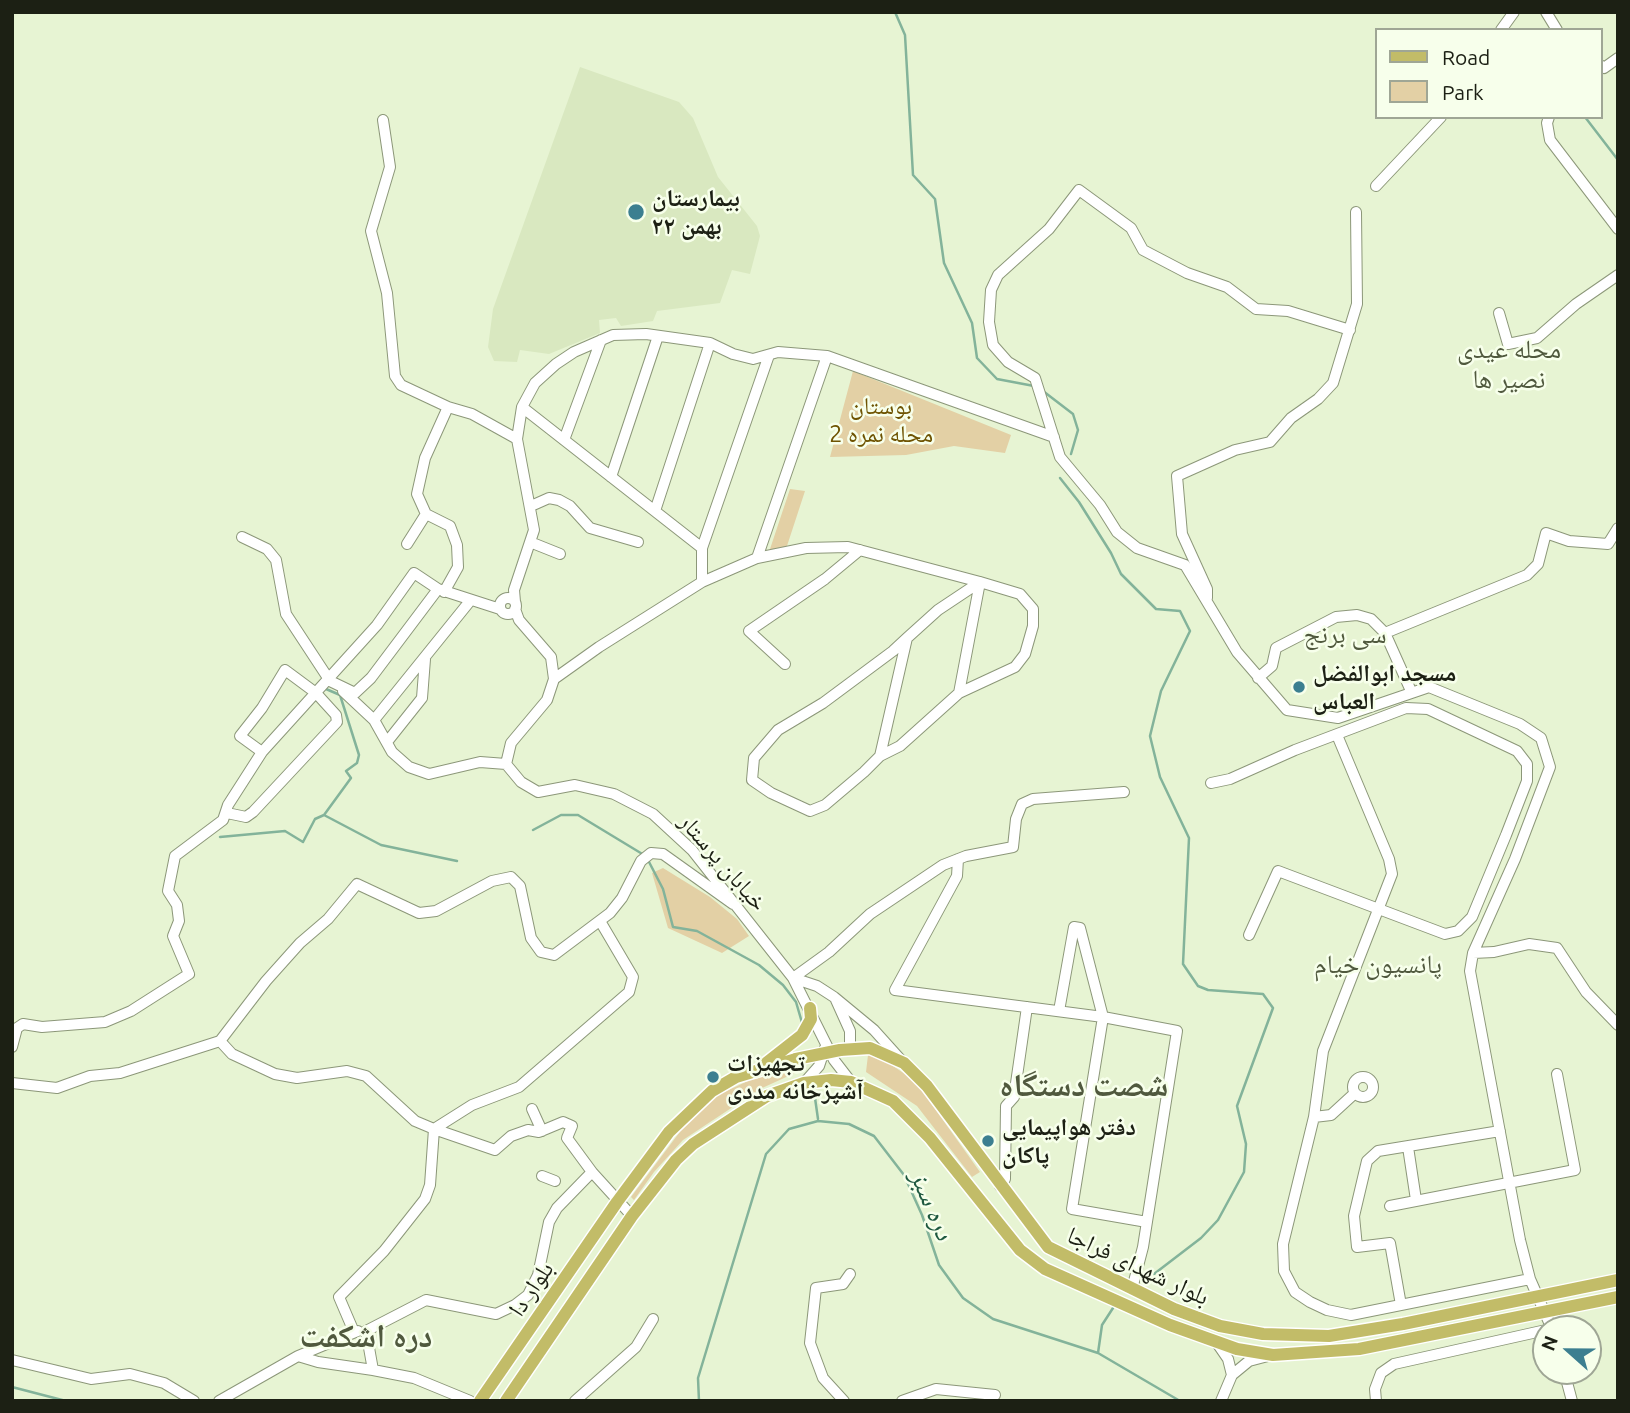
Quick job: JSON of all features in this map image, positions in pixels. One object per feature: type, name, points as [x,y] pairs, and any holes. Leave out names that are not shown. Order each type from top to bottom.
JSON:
[{"type":"main road","points":[[758,1069],[802,1035],[811,1019],[810,1008]]},
{"type":"main road","name":"بلوار شهدای فراجا","points":[[617,1202],[692,1109],[712,1091],[758,1069],[836,1048],[870,1048],[904,1063],[927,1086],[1048,1247],[1132,1289],[1220,1325],[1264,1335],[1329,1336],[1404,1324],[1618,1280]]},
{"type":"main road","name":"بلوار شهدای فراجا","points":[[632,1216],[676,1160],[693,1144],[767,1096],[804,1083],[852,1082],[893,1101],[912,1119],[1020,1250],[1045,1269],[1108,1299],[1217,1343],[1273,1355],[1359,1349],[1618,1297]]},
{"type":"main road","name":"بلوار دا","points":[[480,1401],[617,1202]]},
{"type":"main road","name":"بلوار دا","points":[[506,1401],[632,1216]]},
{"type":"street","points":[[1502,28],[1514,12]]},
{"type":"street","points":[[1546,12],[1556,28]]},
{"type":"street","points":[[1602,66],[1604,68],[1618,58]]},
{"type":"street","points":[[1376,186],[1439,119]]},
{"type":"street","points":[[1548,119],[1550,140],[1618,229]]},
{"type":"street","points":[[383,120],[390,167],[371,231],[387,293],[395,376],[401,384],[448,407],[472,414],[517,439]]},
{"type":"street","points":[[1350,330],[1334,322],[1288,311],[1256,309],[1227,287],[1187,273],[1143,250],[1131,228],[1079,190],[1049,229],[998,275],[991,290],[989,321],[993,345],[1008,362],[1035,378],[1060,457],[1100,505],[1117,532],[1137,548],[1185,565],[1237,652],[1287,710],[1338,718],[1359,713],[1410,691],[1429,687],[1520,724],[1541,738],[1550,767],[1515,859],[1473,953],[1470,971],[1530,1279],[1546,1315]]},
{"type":"street","points":[[1208,602],[1207,589],[1182,534],[1177,476],[1235,450],[1270,442],[1291,418],[1318,399],[1333,383],[1357,304],[1356,212]]},
{"type":"street","points":[[1499,313],[1508,344],[1537,338],[1576,304],[1618,275]]},
{"type":"street","points":[[507,608],[534,530],[517,439],[522,407],[535,383],[575,352],[613,335],[658,336],[710,342],[733,355],[752,359],[804,352],[827,356],[1054,437]]},
{"type":"street","points":[[611,477],[658,336]]},
{"type":"street","points":[[564,440],[601,341]]},
{"type":"street","points":[[655,511],[710,342]]},
{"type":"street","points":[[702,582],[702,548],[769,355]]},
{"type":"street","points":[[757,558],[827,356]]},
{"type":"street","points":[[333,683],[355,693],[371,678],[458,567],[457,545],[450,526],[426,514],[417,494],[425,458],[448,407]]},
{"type":"street","points":[[522,407],[702,548]]},
{"type":"street","points":[[531,506],[549,498],[559,500],[580,515],[590,528],[638,542]]},
{"type":"street","points":[[407,544],[426,514]]},
{"type":"street","points":[[1385,633],[1527,575],[1538,564],[1546,533],[1569,541],[1608,544],[1618,527]]},
{"type":"street","points":[[12,1047],[17,1028],[23,1024],[42,1027],[105,1022],[131,1011],[189,974],[173,936],[178,921],[177,905],[167,891],[175,856],[223,820],[228,805],[262,752],[316,693],[333,683],[414,573],[441,590],[470,601],[507,608],[551,657],[554,679],[547,700],[511,743],[506,764],[480,762],[429,774],[409,768],[392,752],[374,720],[333,683],[286,614],[276,560],[267,549],[242,537]]},
{"type":"street","points":[[530,542],[560,554]]},
{"type":"street","points":[[554,679],[598,647],[702,582],[757,558],[806,548],[848,547],[980,582],[1020,594],[1033,609],[1033,626],[1026,654],[1015,667],[960,693],[900,746],[880,756],[825,805],[810,811],[771,793],[752,780],[754,758],[778,730],[823,703],[907,638],[938,610],[980,582]]},
{"type":"street","points":[[785,664],[749,631],[825,579],[860,550]]},
{"type":"street","points":[[960,693],[980,582]]},
{"type":"street","points":[[374,720],[470,601]]},
{"type":"street","points":[[1258,678],[1272,666],[1276,649],[1336,617],[1357,615],[1371,619],[1385,633],[1410,691]]},
{"type":"street","points":[[880,756],[907,638]]},
{"type":"street","points":[[387,742],[422,698],[425,658]]},
{"type":"street","points":[[227,813],[246,817],[253,812],[337,722],[336,715],[316,693],[285,670],[262,708],[240,736],[262,752]]},
{"type":"street","points":[[1211,783],[1230,779],[1295,750],[1406,708],[1427,709],[1517,751],[1527,764],[1527,781],[1506,835],[1472,916],[1458,932],[1445,934],[1278,871],[1249,934]]},
{"type":"street","points":[[1337,735],[1390,859],[1392,874],[1323,1051],[1314,1117],[1283,1244],[1284,1270],[1295,1292],[1327,1310],[1351,1315],[1530,1279]]},
{"type":"street","name":"خیابان پرستار","points":[[506,764],[521,782],[538,792],[575,785],[614,794],[653,814],[692,850],[793,978],[836,1048]]},
{"type":"street","points":[[793,978],[829,952],[870,914],[943,865],[1013,847],[1022,804],[1033,799],[1125,792]]},
{"type":"street","points":[[12,1083],[57,1088],[90,1076],[120,1073],[220,1041],[266,981],[300,943],[328,919],[357,884],[419,913],[436,911],[492,881],[511,877],[520,886],[531,938],[541,952],[554,955],[600,921],[622,898],[641,861],[652,853],[663,855],[733,904]]},
{"type":"street","points":[[958,859],[957,876],[895,990],[1103,1017],[1177,1031],[1147,1222],[1132,1289]]},
{"type":"street","points":[[434,1129],[472,1105],[519,1087],[629,992],[633,977],[600,921]]},
{"type":"street","points":[[1059,1012],[1074,927],[1080,928],[1103,1017],[1072,1209],[1147,1222]]},
{"type":"street","points":[[1473,953],[1494,953],[1529,944],[1557,948],[1586,992],[1618,1025]]},
{"type":"street","points":[[793,978],[817,986],[834,997],[874,1030],[904,1063]]},
{"type":"street","points":[[804,1083],[850,1031],[834,997]]},
{"type":"street","points":[[1000,1186],[1005,1179],[1006,1106],[1014,1097],[1027,1007]]},
{"type":"street","points":[[220,1041],[232,1054],[275,1074],[297,1078],[347,1071],[366,1076],[415,1121],[495,1150],[511,1136],[528,1130],[542,1130],[564,1122],[572,1126],[567,1138],[592,1172],[632,1216]]},
{"type":"street","points":[[836,1048],[852,1082]]},
{"type":"street","points":[[1391,1206],[1575,1170],[1557,1074]]},
{"type":"street","points":[[1314,1117],[1331,1115],[1355,1093]]},
{"type":"street","points":[[532,1109],[542,1130]]},
{"type":"street","points":[[373,1370],[360,1331],[339,1297],[384,1251],[425,1199],[430,1185],[434,1129]]},
{"type":"street","points":[[1401,1305],[1390,1243],[1357,1247],[1354,1216],[1361,1182],[1372,1154],[1500,1131]]},
{"type":"street","points":[[1408,1147],[1416,1200]]},
{"type":"street","points":[[219,1401],[298,1356],[426,1300],[496,1314],[515,1306],[528,1295],[538,1275],[549,1222],[557,1208],[592,1172]]},
{"type":"street","points":[[542,1176],[555,1181]]},
{"type":"street","points":[[844,1401],[823,1378],[810,1343],[816,1289],[842,1284],[850,1274]]},
{"type":"street","points":[[575,1401],[636,1347],[653,1319]]},
{"type":"street","points":[[1376,1401],[1376,1389],[1381,1373],[1394,1364],[1532,1333]]},
{"type":"street","points":[[1217,1343],[1228,1359],[1232,1375]]},
{"type":"street","points":[[1223,1397],[1232,1375],[1249,1361],[1273,1355]]},
{"type":"street","points":[[298,1356],[318,1362],[414,1378],[470,1401]]},
{"type":"street","points":[[12,1360],[91,1379],[131,1374],[164,1383],[194,1401]]},
{"type":"street","points":[[902,1401],[936,1389],[995,1395]]},
{"type":"shaded area","name":"بیمارستان ۲۲ بهمن","points":[[580,67],[679,102],[693,118],[718,177],[757,226],[760,236],[750,274],[732,270],[720,303],[657,311],[653,321],[621,326],[616,318],[599,320],[600,333],[549,354],[520,350],[517,362],[494,361],[488,347],[493,309]]},
{"type":"green space","name":"بوستان محله نمره 2","points":[[853,371],[1011,435],[1005,453],[954,446],[906,455],[830,457]]},
{"type":"green space","points":[[790,489],[805,491],[786,549],[769,552]]},
{"type":"green space","points":[[663,868],[710,897],[737,919],[749,936],[722,953],[668,928],[652,873]]},
{"type":"green space","points":[[868,1055],[887,1062],[905,1074],[923,1092],[980,1172],[972,1177],[917,1106],[866,1072]]},
{"type":"green space","points":[[795,1069],[795,1073],[760,1089],[683,1140],[654,1172],[634,1200],[631,1197],[688,1121],[718,1095],[769,1071]]},
{"type":"waterway","points":[[895,12],[905,35],[913,175],[935,199],[944,263],[972,323],[977,358],[997,379],[1034,386]]},
{"type":"waterway","points":[[1587,119],[1618,160]]},
{"type":"waterway","points":[[1043,391],[1073,414],[1078,430],[1071,454]]},
{"type":"waterway","points":[[1060,478],[1079,502],[1121,574],[1156,609],[1180,611],[1190,631],[1161,691],[1150,736],[1160,777],[1189,838],[1183,964],[1198,986],[1208,990],[1263,994],[1273,1008],[1237,1106],[1246,1144],[1244,1172],[1218,1220],[1201,1238],[1154,1274]]},
{"type":"waterway","points":[[324,815],[351,778],[346,771],[357,763],[359,755],[340,695],[326,689]]},
{"type":"waterway","points":[[220,837],[285,831],[303,842],[315,819],[324,815],[381,845],[457,861]]},
{"type":"waterway","points":[[533,830],[561,815],[578,815],[644,855]]},
{"type":"waterway","points":[[648,860],[663,889],[673,927],[697,931],[759,965],[783,985],[796,1002],[803,1026]]},
{"type":"waterway","points":[[815,1098],[818,1119]]},
{"type":"waterway","name":"دره سبز","points":[[699,1401],[698,1378],[766,1154],[789,1129],[818,1121],[849,1124],[874,1136],[904,1175],[922,1215],[939,1265],[963,1298],[993,1319],[1098,1353],[1180,1401]]},
{"type":"waterway","points":[[1098,1353],[1102,1325],[1113,1308]]},
{"type":"waterway","points":[[12,1387],[66,1401]]},
{"type":"place","name":"بیمارستان ۲۲ بهمن","points":[[636,212]]},
{"type":"place","name":"مسجد ابوالفضل العباس","points":[[1299,687]]},
{"type":"place","name":"تجهیزات آشپزخانه مددی","points":[[713,1077]]},
{"type":"place","name":"دفتر هواپیمایی پاکان","points":[[988,1141]]},
{"type":"district","name":"محله عیدی نصیر ها","points":[[1509,364]]},
{"type":"district","name":"سی برنج","points":[[1345,634]]},
{"type":"district","name":"پانسیون خیام","points":[[1378,964]]},
{"type":"district","name":"شصت دستگاه","points":[[1084,1085]]},
{"type":"district","name":"دره اشکفت","points":[[366,1336]]}]
